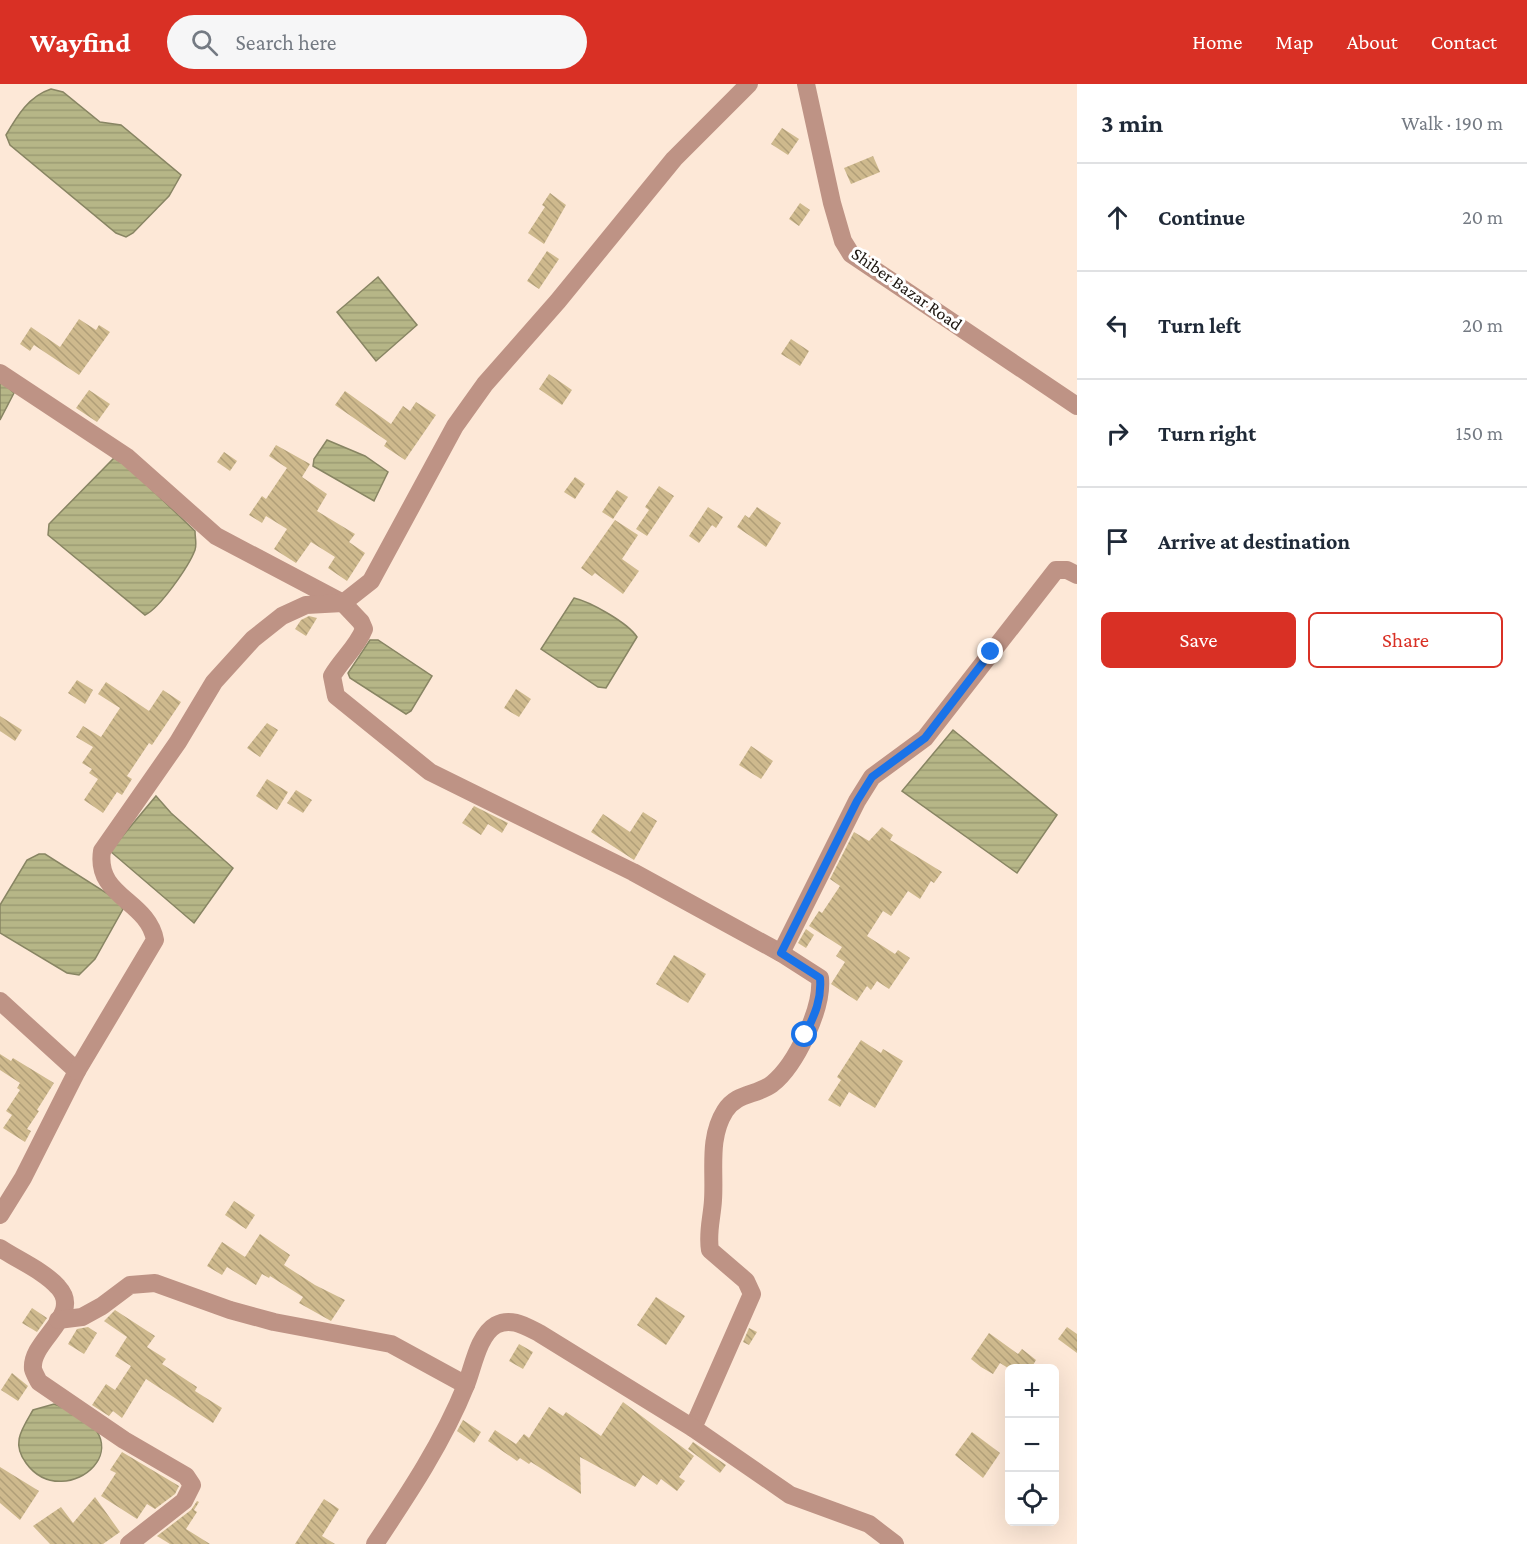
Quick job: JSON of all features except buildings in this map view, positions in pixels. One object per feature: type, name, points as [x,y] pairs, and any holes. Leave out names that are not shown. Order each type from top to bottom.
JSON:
[{"type":"street","points":[[0,1215],[23,1178],[76,1071],[155,940],[153,927],[105,880],[100,865],[102,851],[177,742],[214,682],[253,639],[282,616],[306,604],[343,603],[371,581],[450,435],[485,384],[558,301],[674,159],[749,84]]},
{"type":"street","name":"Shiber Bazar Road","points":[[806,84],[832,203],[843,242],[851,254],[1077,406]]},
{"type":"street","points":[[0,372],[127,457],[216,536],[343,603],[361,622],[364,629],[355,646],[332,676],[336,696],[430,772],[633,872],[781,953],[820,978],[821,992],[813,1017],[789,1063],[771,1084],[735,1098],[725,1111],[714,1142],[713,1201],[708,1234],[710,1250],[746,1281],[752,1294],[693,1428]]},
{"type":"street","points":[[781,953],[857,801],[872,777],[925,738],[1056,570],[1067,570],[1077,575]]},
{"type":"street","points":[[0,1001],[76,1071]]},
{"type":"street","points":[[0,1248],[57,1285],[65,1296],[66,1306],[37,1354],[33,1369],[39,1382],[124,1440],[186,1476],[192,1485],[184,1501],[129,1544]]},
{"type":"street","points":[[58,1320],[82,1317],[102,1306],[130,1285],[155,1283],[230,1310],[274,1322],[391,1344],[466,1385]]},
{"type":"street","points":[[375,1544],[423,1470],[450,1422],[483,1340],[495,1325],[515,1322],[539,1333],[693,1428],[790,1495],[869,1524],[895,1544]]},
{"type":"shaded area","points":[[51,89],[63,92],[100,122],[121,125],[181,175],[169,196],[133,233],[126,237],[116,233],[10,145],[6,135],[19,114],[36,96]]},
{"type":"shaded area","points":[[378,277],[417,325],[376,361],[337,312]]},
{"type":"shaded area","points":[[0,380],[14,393],[0,420]]},
{"type":"shaded area","points":[[327,440],[365,456],[388,472],[374,501],[313,466],[314,459]]},
{"type":"shaded area","points":[[114,458],[125,464],[195,531],[196,548],[187,566],[166,596],[145,615],[48,535],[49,524]]},
{"type":"shaded area","points":[[574,598],[608,614],[637,637],[606,688],[598,687],[541,649]]},
{"type":"shaded area","points":[[370,640],[378,640],[432,676],[411,711],[406,714],[350,678],[348,673]]},
{"type":"shaded area","points":[[953,730],[1057,815],[1017,873],[902,791]]},
{"type":"shaded area","points":[[156,796],[171,813],[233,868],[194,923],[110,851]]},
{"type":"shaded area","points":[[39,854],[45,854],[116,899],[123,909],[95,959],[79,975],[67,973],[0,933],[0,905],[27,860]]},
{"type":"shaded area","points":[[54,1404],[84,1419],[99,1435],[101,1452],[94,1466],[79,1477],[61,1481],[43,1477],[26,1463],[19,1449],[20,1436],[33,1410]]},
{"type":"route","points":[[805,1035],[817,1009],[821,992],[820,978],[781,953],[857,801],[872,777],[925,738],[952,706],[991,652]]}]
